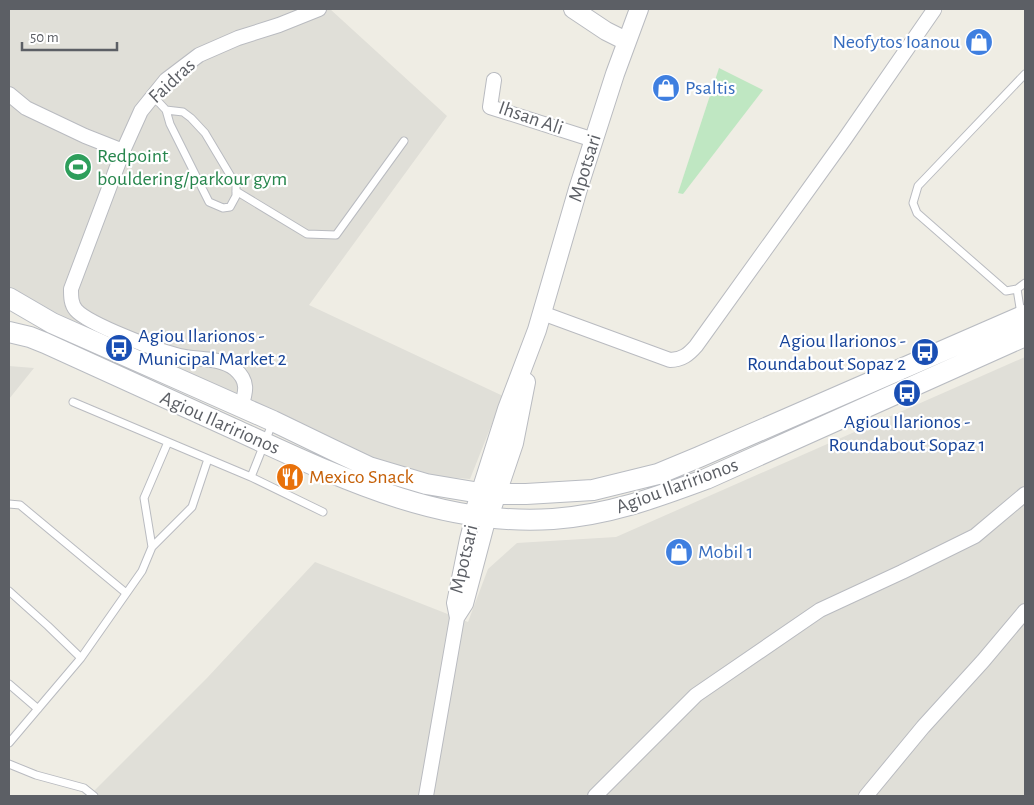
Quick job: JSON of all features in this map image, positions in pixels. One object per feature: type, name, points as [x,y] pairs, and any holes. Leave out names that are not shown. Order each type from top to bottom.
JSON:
[{"type":"main road","name":"Agiou Ilaririonos","points":[[9,298],[52,323],[274,421],[370,467],[426,484],[489,494],[593,490],[658,474],[1024,323]]},
{"type":"main road","name":"Agiou Ilaririonos","points":[[9,332],[45,343],[325,470],[395,498],[422,506],[481,517],[518,520],[588,515],[629,507],[706,479],[1024,323]]},
{"type":"street","name":"Faidras","points":[[241,407],[246,391],[244,382],[235,368],[223,363],[168,353],[87,319],[74,309],[70,297],[73,281],[123,151],[141,111],[166,80],[199,55],[238,38],[279,25],[319,9]]},
{"type":"street","points":[[574,9],[606,31],[626,41]]},
{"type":"street","name":"Mpotsari","points":[[426,796],[457,618],[454,602],[467,539],[481,517],[489,494],[514,443],[537,330],[594,140],[626,41],[639,9]]},
{"type":"street","points":[[542,313],[670,360],[681,359],[690,353],[844,140],[933,9]]},
{"type":"street","name":"Ihsan Ali","points":[[494,80],[490,107],[594,140]]},
{"type":"street","points":[[9,94],[26,108],[85,136],[123,151]]},
{"type":"street","points":[[595,796],[696,695],[820,610],[975,536],[1025,494]]},
{"type":"street","points":[[866,796],[923,727],[1025,611]]},
{"type":"lane","points":[[1025,74],[918,186],[913,203],[917,213],[1006,291],[1017,289],[1025,283]]},
{"type":"lane","points":[[153,96],[166,110],[170,124],[209,202],[223,208],[230,207],[236,196],[236,185],[204,132],[191,118],[182,112],[166,110]]},
{"type":"lane","points":[[236,191],[307,234],[336,235],[404,141]]},
{"type":"lane","points":[[1017,289],[1024,323]]},
{"type":"lane","points":[[73,402],[251,477],[323,512]]},
{"type":"lane","points":[[251,477],[274,421]]},
{"type":"lane","points":[[152,547],[144,498],[168,442]]},
{"type":"lane","points":[[9,743],[81,658],[142,571],[152,547],[192,507],[208,459]]},
{"type":"lane","points":[[9,504],[20,505],[126,593]]},
{"type":"lane","points":[[9,591],[81,658]]},
{"type":"lane","points":[[9,684],[38,709]]},
{"type":"lane","points":[[9,764],[36,776],[84,788],[94,796]]},
{"type":"shaded area","points":[[9,9],[330,9],[447,116],[309,305],[503,396],[470,479],[407,474],[9,293]]},
{"type":"shaded area","points":[[1025,357],[1025,796],[89,796],[207,678],[315,562],[468,622],[488,569],[517,543],[616,537]]},
{"type":"shaded area","points":[[9,366],[34,368],[9,399]]},
{"type":"green space","points":[[719,68],[763,90],[683,194],[678,193]]},
{"type":"place","name":"Neofytos Ioanou","points":[[979,42]]},
{"type":"place","name":"Psaltis","points":[[666,88]]},
{"type":"place","name":"Redpoint bouldering/parkour gym","points":[[78,167]]},
{"type":"place","name":"Agiou Ilarionos - Municipal Market 2","points":[[119,348]]},
{"type":"place","name":"Agiou Ilarionos - Roundabout Sopaz 2","points":[[925,352]]},
{"type":"place","name":"Agiou Ilarionos - Roundabout Sopaz 1","points":[[907,393]]},
{"type":"place","name":"Mexico Snack","points":[[290,477]]},
{"type":"place","name":"Mobil 1","points":[[679,552]]}]
